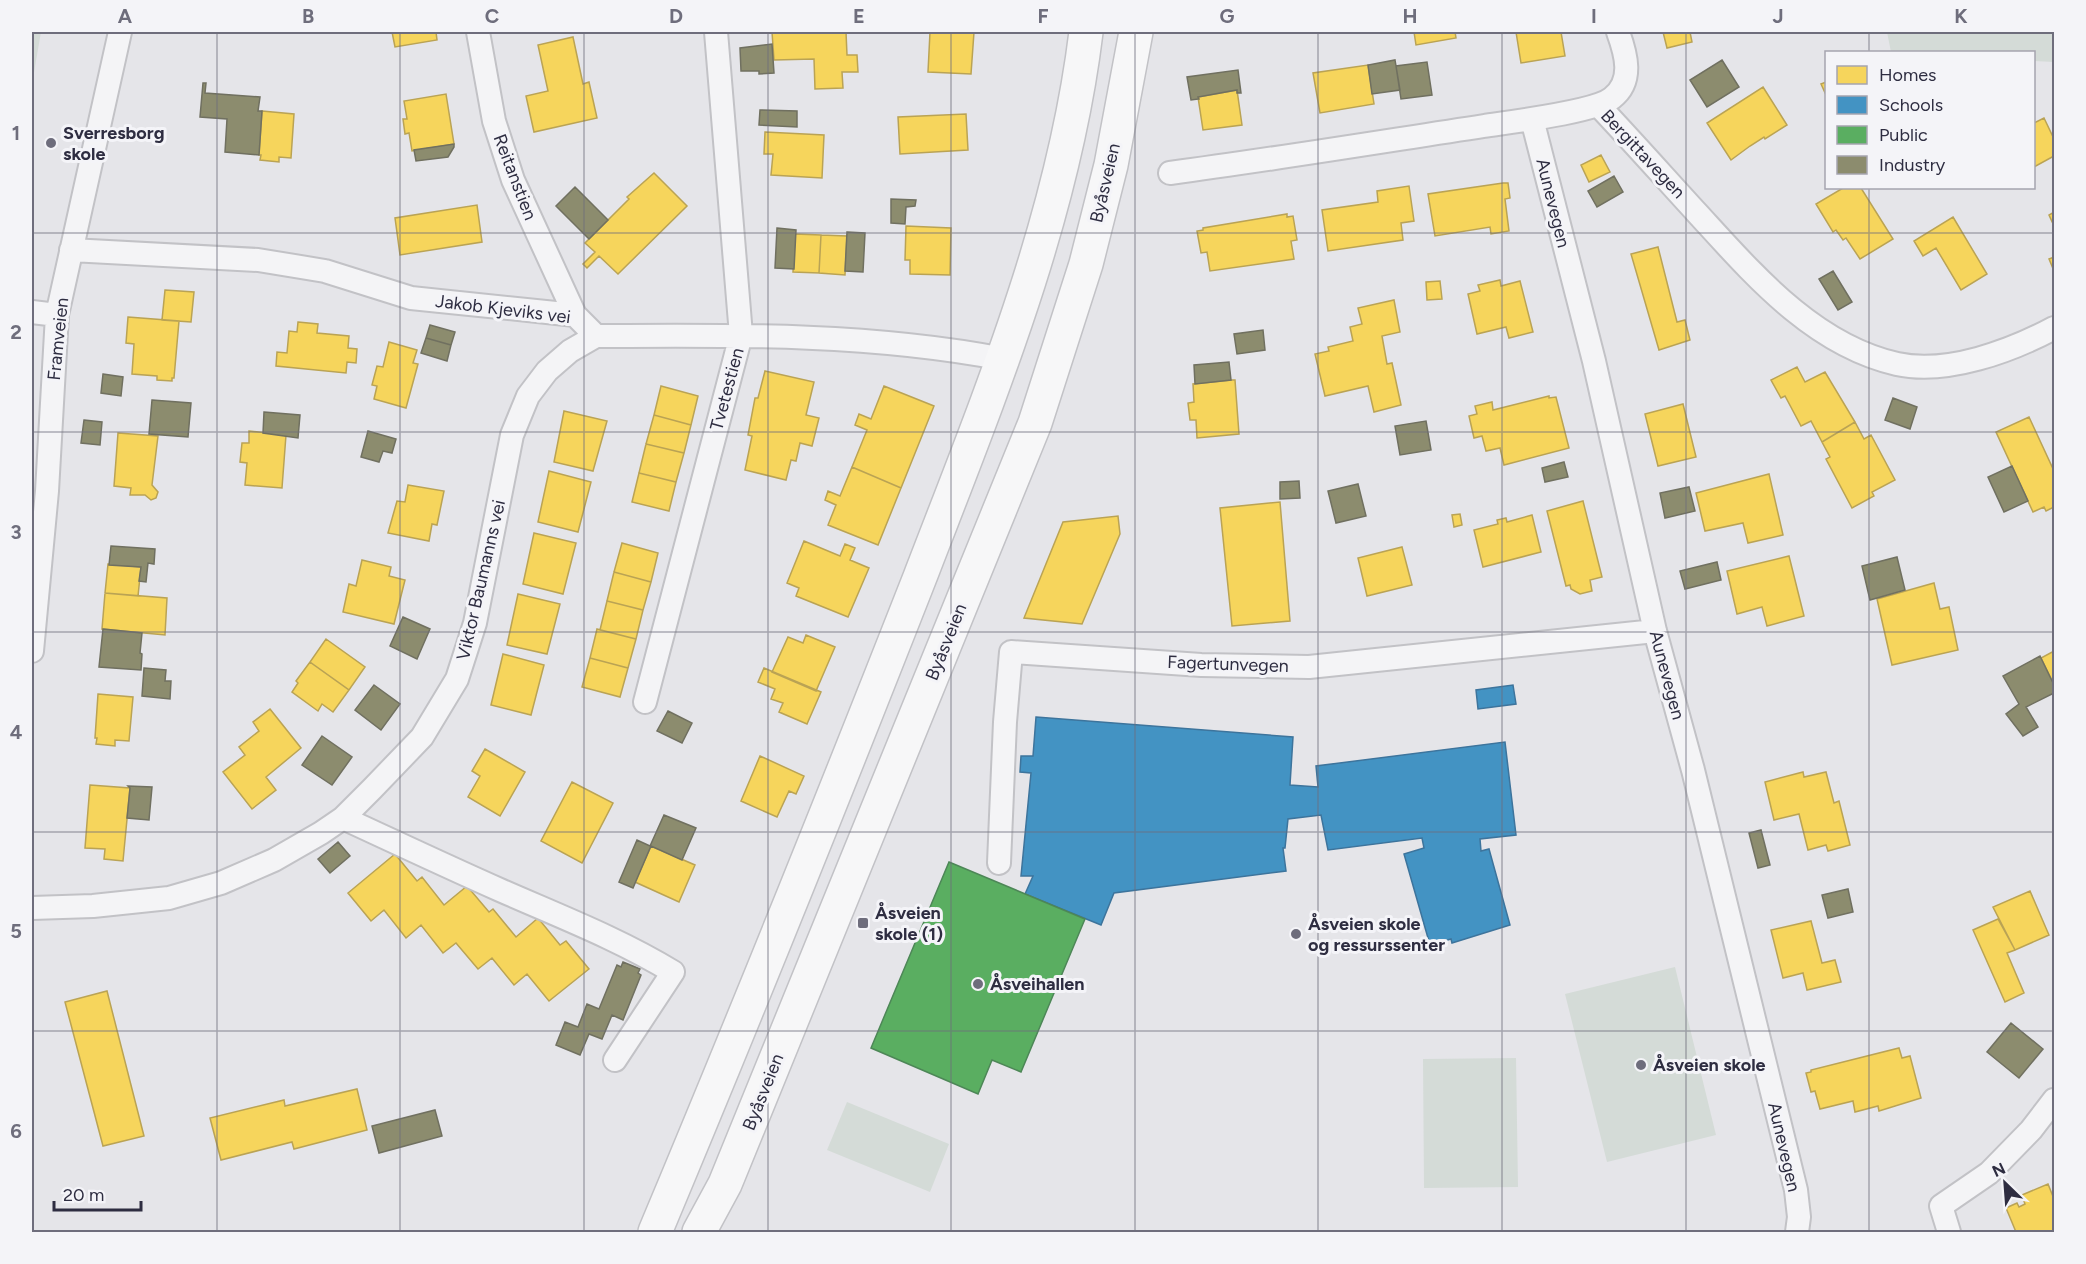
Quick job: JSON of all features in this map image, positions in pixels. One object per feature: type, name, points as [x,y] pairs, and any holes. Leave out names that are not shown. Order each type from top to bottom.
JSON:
[{"type":"main road","points":[[656,1233],[888,658],[1004,359],[1057,183],[1081,72],[1086,32]]},
{"type":"main road","name":"Byåsveien","points":[[699,1233],[725,1184],[1035,423],[1086,264],[1111,165],[1136,32]]},
{"type":"street","name":"Framveien","points":[[32,651],[47,491],[57,315],[120,32]]},
{"type":"street","name":"Reitanstien","points":[[478,32],[494,121],[513,180],[575,315]]},
{"type":"street","name":"Tvetestien","points":[[645,702],[741,335],[716,32]]},
{"type":"street","points":[[1599,106],[1612,98],[1623,85],[1627,69],[1618,32]]},
{"type":"street","name":"Bergittavegen","points":[[1170,173],[1532,119],[1599,106],[1767,286],[1800,316],[1833,339],[1862,353],[1899,365],[1935,366],[1964,363],[1991,355],[2055,328]]},
{"type":"street","name":"Aunevegen","points":[[1532,119],[1594,361],[1655,631],[1693,770],[1796,1190],[1799,1217],[1797,1233]]},
{"type":"street","name":"Jakob Kjeviks vei","points":[[71,250],[258,260],[325,270],[411,298],[575,315],[596,336]]},
{"type":"street","points":[[32,312],[57,315]]},
{"type":"street","points":[[596,336],[741,335],[896,343],[1004,359]]},
{"type":"street","name":"Viktor Baumanns vei","points":[[32,908],[93,906],[169,898],[221,883],[274,860],[343,818],[422,737],[458,679],[475,623],[512,435],[528,396],[547,371],[570,351],[596,336]]},
{"type":"street","name":"Fagertunvegen","points":[[999,863],[1005,722],[1011,652],[1201,665],[1309,667],[1655,631]]},
{"type":"street","points":[[343,818],[569,919],[652,959],[673,972],[615,1060]]},
{"type":"street","points":[[1949,1233],[1941,1206],[1989,1173],[2031,1130],[2055,1100]]},
{"type":"shaded area","points":[[32,32],[41,32],[32,84]]},
{"type":"shaded area","points":[[1887,32],[2054,32],[2054,62],[2035,61],[2035,51],[1891,51]]},
{"type":"shaded area","name":"Åsveien skole","points":[[1675,967],[1716,1135],[1607,1162],[1565,994]]},
{"type":"shaded area","points":[[1516,1058],[1518,1187],[1424,1188],[1423,1059]]},
{"type":"shaded area","points":[[847,1102],[949,1144],[930,1192],[827,1150]]},
{"type":"building: Homes","points":[[392,32],[436,32],[437,40],[395,47]]},
{"type":"building: Homes","points":[[772,32],[846,32],[847,55],[857,55],[858,72],[842,72],[843,88],[815,89],[814,59],[774,60]]},
{"type":"building: Homes","points":[[930,32],[974,32],[971,74],[928,72]]},
{"type":"building: Homes","points":[[1414,32],[1455,32],[1456,38],[1416,45]]},
{"type":"building: Homes","points":[[1516,32],[1561,32],[1565,56],[1521,63]]},
{"type":"building: Homes","points":[[1663,32],[1690,32],[1692,42],[1667,48]]},
{"type":"building: Homes","points":[[573,37],[583,84],[589,82],[597,118],[534,132],[526,96],[548,91],[538,45]]},
{"type":"building: Homes","points":[[1368,65],[1374,104],[1320,113],[1313,73]]},
{"type":"building: Homes","points":[[1763,87],[1787,125],[1765,139],[1764,137],[1731,160],[1707,123]]},
{"type":"building: Homes","points":[[1237,90],[1242,125],[1203,130],[1198,97]]},
{"type":"building: Homes","points":[[446,94],[454,144],[412,151],[409,133],[405,134],[403,119],[407,119],[404,101]]},
{"type":"building: Homes","points":[[262,111],[294,114],[291,158],[279,157],[279,162],[260,160]]},
{"type":"building: Homes","points":[[966,114],[968,150],[900,154],[898,117]]},
{"type":"building: Homes","points":[[2044,118],[2054,139],[2054,156],[2035,166],[2035,122]]},
{"type":"building: Homes","points":[[765,132],[824,135],[822,178],[771,175],[773,154],[764,154]]},
{"type":"building: Homes","points":[[1601,155],[1610,172],[1589,182],[1581,165]]},
{"type":"building: Homes","points":[[654,173],[687,206],[618,274],[599,256],[587,268],[583,264],[595,252],[585,243],[629,199],[627,197]]},
{"type":"building: Homes","points":[[1508,183],[1510,198],[1505,199],[1509,231],[1491,234],[1490,227],[1435,236],[1428,194]]},
{"type":"building: Homes","points":[[1409,186],[1414,221],[1401,223],[1403,240],[1328,251],[1322,210],[1378,202],[1377,191]]},
{"type":"building: Homes","points":[[1841,189],[1862,189],[1893,239],[1860,259],[1846,238],[1843,240],[1836,230],[1833,232],[1816,204]]},
{"type":"building: Homes","points":[[477,205],[482,242],[400,255],[395,218]]},
{"type":"building: Homes","points":[[2054,212],[2054,226],[2049,215]]},
{"type":"building: Homes","points":[[1287,214],[1287,217],[1293,216],[1297,240],[1291,241],[1294,259],[1210,271],[1207,252],[1201,253],[1197,231],[1203,228]]},
{"type":"building: Homes","points":[[1953,217],[1987,274],[1961,290],[1936,248],[1923,256],[1914,241]]},
{"type":"building: Homes","points":[[906,226],[951,228],[950,275],[910,274],[910,260],[905,260]]},
{"type":"building: Homes","points":[[795,234],[821,235],[819,273],[793,272]]},
{"type":"building: Homes","points":[[821,235],[847,236],[845,275],[819,273]]},
{"type":"building: Homes","points":[[1658,247],[1677,322],[1685,320],[1690,340],[1659,350],[1631,254]]},
{"type":"building: Homes","points":[[2054,257],[2054,271],[2049,259]]},
{"type":"building: Homes","points":[[1500,280],[1501,286],[1520,281],[1533,332],[1509,338],[1506,327],[1477,334],[1468,294],[1480,291],[1478,285]]},
{"type":"building: Homes","points":[[1440,281],[1442,299],[1427,300],[1426,282]]},
{"type":"building: Homes","points":[[165,290],[194,292],[191,322],[162,320]]},
{"type":"building: Homes","points":[[1394,300],[1400,332],[1382,336],[1387,364],[1392,363],[1401,405],[1374,412],[1368,386],[1325,396],[1315,354],[1329,351],[1328,347],[1353,341],[1350,327],[1362,324],[1358,308]]},
{"type":"building: Homes","points":[[128,317],[179,321],[172,381],[157,380],[157,376],[132,374],[134,344],[126,343]]},
{"type":"building: Homes","points":[[298,322],[318,324],[317,333],[349,336],[348,348],[357,349],[356,363],[347,362],[346,373],[276,366],[277,352],[287,353],[289,331],[297,332]]},
{"type":"building: Homes","points":[[389,342],[417,350],[413,363],[418,364],[406,408],[374,399],[377,386],[372,385],[377,366],[383,367]]},
{"type":"building: Homes","points":[[1797,367],[1805,382],[1825,372],[1855,422],[1822,442],[1811,421],[1801,426],[1785,396],[1781,398],[1771,380]]},
{"type":"building: Homes","points":[[765,371],[814,382],[806,415],[819,418],[812,446],[800,443],[796,461],[791,460],[786,480],[745,470],[752,436],[748,435],[755,398],[758,398]]},
{"type":"building: Homes","points":[[1235,380],[1239,434],[1197,438],[1196,420],[1190,420],[1188,403],[1194,402],[1193,384]]},
{"type":"building: Homes","points":[[661,386],[698,396],[691,425],[654,415]]},
{"type":"building: Homes","points":[[884,386],[934,406],[901,488],[852,467],[867,430],[855,425],[859,414],[871,419]]},
{"type":"building: Homes","points":[[1549,396],[1549,398],[1556,397],[1569,448],[1504,465],[1500,448],[1486,451],[1482,436],[1474,438],[1469,416],[1477,414],[1475,406],[1492,402],[1493,410]]},
{"type":"building: Homes","points":[[1683,404],[1696,457],[1658,466],[1645,414]]},
{"type":"building: Homes","points":[[564,411],[607,421],[593,471],[554,462]]},
{"type":"building: Homes","points":[[654,415],[691,425],[684,453],[646,444]]},
{"type":"building: Homes","points":[[2029,417],[2054,471],[2054,507],[2046,511],[2044,507],[2033,512],[1996,432]]},
{"type":"building: Homes","points":[[1855,422],[1864,439],[1871,435],[1895,480],[1872,492],[1874,496],[1852,508],[1826,459],[1830,457],[1822,442]]},
{"type":"building: Homes","points":[[249,431],[286,435],[282,488],[245,485],[247,463],[240,462],[242,443],[249,443]]},
{"type":"building: Homes","points":[[118,433],[158,436],[152,485],[158,492],[156,498],[151,500],[145,495],[130,495],[131,488],[114,486]]},
{"type":"building: Homes","points":[[646,444],[684,453],[676,482],[639,473]]},
{"type":"building: Homes","points":[[852,467],[901,488],[878,545],[828,525],[836,505],[825,500],[828,491],[840,496]]},
{"type":"building: Homes","points":[[549,471],[591,482],[578,532],[538,522]]},
{"type":"building: Homes","points":[[639,473],[676,482],[669,511],[632,502]]},
{"type":"building: Homes","points":[[1769,474],[1783,535],[1748,543],[1743,523],[1705,531],[1696,493]]},
{"type":"building: Homes","points":[[408,485],[444,491],[437,525],[432,524],[429,541],[388,533],[397,501],[405,502]]},
{"type":"building: Homes","points":[[1583,501],[1602,577],[1590,580],[1592,591],[1580,594],[1571,589],[1570,585],[1566,586],[1547,511]]},
{"type":"building: Homes","points":[[1280,502],[1290,621],[1232,626],[1220,508]]},
{"type":"building: Homes","points":[[1460,514],[1462,525],[1454,527],[1452,515]]},
{"type":"building: Homes","points":[[1532,515],[1541,552],[1483,567],[1474,530],[1498,524],[1497,520],[1506,518],[1507,522]]},
{"type":"building: Homes","points":[[1118,516],[1120,534],[1082,624],[1024,618],[1063,522]]},
{"type":"building: Homes","points":[[534,533],[576,543],[563,594],[523,584]]},
{"type":"building: Homes","points":[[804,541],[840,556],[845,544],[855,548],[850,560],[869,568],[848,617],[796,596],[799,588],[787,583]]},
{"type":"building: Homes","points":[[622,543],[658,553],[651,582],[614,572]]},
{"type":"building: Homes","points":[[1402,547],[1412,585],[1367,596],[1358,558]]},
{"type":"building: Homes","points":[[1789,556],[1804,616],[1767,626],[1762,607],[1737,614],[1727,571]]},
{"type":"building: Homes","points":[[362,560],[391,567],[389,576],[405,580],[394,624],[343,612],[349,584],[356,586]]},
{"type":"building: Homes","points":[[108,564],[141,567],[138,596],[105,593]]},
{"type":"building: Homes","points":[[614,572],[651,582],[643,610],[607,601]]},
{"type":"building: Homes","points":[[1934,583],[1940,609],[1949,607],[1958,650],[1892,665],[1877,599]]},
{"type":"building: Homes","points":[[105,593],[167,598],[165,635],[102,629]]},
{"type":"building: Homes","points":[[518,594],[560,604],[547,654],[507,645]]},
{"type":"building: Homes","points":[[607,601],[643,610],[636,639],[600,630]]},
{"type":"building: Homes","points":[[597,629],[636,639],[628,668],[590,658]]},
{"type":"building: Homes","points":[[806,635],[835,647],[816,691],[772,672],[788,637],[803,643]]},
{"type":"building: Homes","points":[[326,639],[365,667],[349,690],[310,662]]},
{"type":"building: Homes","points":[[2054,651],[2054,685],[2041,658]]},
{"type":"building: Homes","points":[[503,654],[544,665],[531,715],[491,705]]},
{"type":"building: Homes","points":[[590,658],[628,668],[620,697],[582,687]]},
{"type":"building: Homes","points":[[310,662],[349,690],[333,712],[322,704],[318,711],[292,692],[298,683],[296,681]]},
{"type":"building: Homes","points":[[764,668],[821,692],[807,724],[779,712],[783,703],[771,699],[775,689],[758,682]]},
{"type":"building: Homes","points":[[98,694],[133,697],[129,741],[115,740],[115,746],[96,744]]},
{"type":"building: Homes","points":[[270,709],[301,748],[266,777],[276,790],[252,809],[223,772],[245,755],[239,747],[259,731],[253,722]]},
{"type":"building: Homes","points":[[485,749],[525,772],[500,816],[468,797],[480,776],[472,771]]},
{"type":"building: Homes","points":[[760,756],[804,776],[796,794],[789,791],[777,817],[741,801]]},
{"type":"building: Homes","points":[[1803,772],[1804,777],[1826,772],[1834,803],[1839,801],[1850,845],[1828,851],[1826,845],[1808,850],[1799,814],[1774,820],[1765,782]]},
{"type":"building: Homes","points":[[572,782],[613,803],[582,863],[541,841]]},
{"type":"building: Homes","points":[[90,785],[130,788],[123,861],[104,859],[105,849],[85,848]]},
{"type":"building: Homes","points":[[651,846],[695,865],[679,902],[635,882]]},
{"type":"building: Homes","points":[[395,854],[417,881],[422,877],[444,905],[467,886],[489,912],[493,909],[516,937],[538,918],[560,945],[566,941],[589,969],[549,1001],[527,974],[514,985],[492,958],[478,969],[456,943],[443,953],[421,925],[406,938],[384,910],[371,921],[348,893]]},
{"type":"building: Homes","points":[[2030,891],[2049,935],[2015,950],[1993,907]]},
{"type":"building: Homes","points":[[1998,919],[2015,950],[2007,953],[2024,993],[2005,1002],[1973,930]]},
{"type":"building: Homes","points":[[1811,921],[1822,963],[1835,960],[1841,982],[1807,990],[1803,973],[1783,978],[1771,930]]},
{"type":"building: Homes","points":[[107,991],[144,1136],[103,1146],[65,1002]]},
{"type":"building: Homes","points":[[1899,1048],[1902,1058],[1910,1056],[1921,1098],[1879,1111],[1878,1106],[1855,1112],[1853,1101],[1820,1109],[1815,1091],[1811,1092],[1806,1073]]},
{"type":"building: Homes","points":[[357,1089],[367,1130],[294,1149],[292,1142],[221,1160],[210,1118],[284,1100],[285,1106]]},
{"type":"building: Homes","points":[[2048,1184],[2054,1199],[2054,1232],[2016,1232],[2006,1208],[2017,1203],[2019,1207],[2025,1204],[2022,1195]]},
{"type":"building: Schools","points":[[1513,685],[1516,704],[1478,709],[1476,690]]},
{"type":"building: Schools","points":[[1036,717],[1293,737],[1290,785],[1318,787],[1316,766],[1505,742],[1516,835],[1480,839],[1481,851],[1489,849],[1510,925],[1452,943],[1451,939],[1430,945],[1404,854],[1424,848],[1422,838],[1328,850],[1321,815],[1288,819],[1285,848],[1283,848],[1286,871],[1114,893],[1101,925],[1025,894],[1033,876],[1021,876],[1031,773],[1020,772],[1021,756],[1033,756]]},
{"type":"building: Public","name":"Åsveihallen","points":[[949,862],[1085,919],[1021,1072],[992,1060],[978,1094],[871,1048]]},
{"type":"building: Industry","points":[[772,44],[774,73],[759,74],[759,71],[741,71],[740,48]]},
{"type":"building: Industry","points":[[1395,60],[1400,90],[1372,94],[1368,65]]},
{"type":"building: Industry","points":[[1722,60],[1739,87],[1707,107],[1690,80]]},
{"type":"building: Industry","points":[[1427,62],[1432,95],[1401,99],[1396,66]]},
{"type":"building: Industry","points":[[1238,70],[1241,93],[1237,93],[1237,90],[1191,100],[1187,77]]},
{"type":"building: Industry","points":[[203,83],[206,83],[205,93],[260,97],[258,111],[262,111],[259,155],[225,152],[227,119],[200,117]]},
{"type":"building: Industry","points":[[760,110],[797,111],[797,127],[759,125]]},
{"type":"building: Industry","points":[[454,144],[448,157],[416,161],[414,150]]},
{"type":"building: Industry","points":[[1614,176],[1623,192],[1597,207],[1588,191]]},
{"type":"building: Industry","points":[[575,187],[608,220],[589,239],[556,206]]},
{"type":"building: Industry","points":[[891,199],[916,200],[915,206],[906,207],[905,224],[891,223]]},
{"type":"building: Industry","points":[[777,228],[796,230],[794,269],[775,268]]},
{"type":"building: Industry","points":[[847,232],[865,233],[863,272],[845,271]]},
{"type":"building: Industry","points":[[1833,271],[1852,302],[1838,310],[1819,279]]},
{"type":"building: Industry","points":[[430,325],[455,332],[451,345],[426,338]]},
{"type":"building: Industry","points":[[1263,330],[1265,350],[1237,354],[1234,334]]},
{"type":"building: Industry","points":[[426,338],[451,345],[447,361],[421,353]]},
{"type":"building: Industry","points":[[1229,362],[1231,380],[1195,384],[1194,365]]},
{"type":"building: Industry","points":[[103,374],[123,377],[121,396],[101,393]]},
{"type":"building: Industry","points":[[1893,398],[1917,407],[1910,429],[1885,420]]},
{"type":"building: Industry","points":[[152,400],[191,403],[188,437],[149,434]]},
{"type":"building: Industry","points":[[264,412],[300,415],[298,438],[263,433]]},
{"type":"building: Industry","points":[[84,420],[102,422],[100,445],[81,443]]},
{"type":"building: Industry","points":[[1426,421],[1431,450],[1400,455],[1395,426]]},
{"type":"building: Industry","points":[[368,431],[396,439],[392,453],[383,451],[379,462],[361,457]]},
{"type":"building: Industry","points":[[1564,462],[1568,477],[1545,482],[1542,468]]},
{"type":"building: Industry","points":[[2012,466],[2028,501],[2004,512],[1988,477]]},
{"type":"building: Industry","points":[[1299,481],[1300,498],[1280,499],[1280,482]]},
{"type":"building: Industry","points":[[1358,484],[1366,516],[1336,523],[1328,491]]},
{"type":"building: Industry","points":[[1689,487],[1695,511],[1665,518],[1660,493]]},
{"type":"building: Industry","points":[[111,546],[155,549],[154,564],[148,563],[146,582],[139,581],[141,567],[109,565]]},
{"type":"building: Industry","points":[[1897,557],[1905,590],[1870,600],[1862,566]]},
{"type":"building: Industry","points":[[1717,562],[1721,580],[1685,589],[1680,571]]},
{"type":"building: Industry","points":[[403,617],[430,629],[417,659],[390,646]]},
{"type":"building: Industry","points":[[103,629],[142,633],[141,670],[99,667]]},
{"type":"building: Industry","points":[[2040,656],[2054,685],[2054,693],[2026,707],[2038,727],[2023,736],[2006,714],[2019,704],[2003,676]]},
{"type":"building: Industry","points":[[144,668],[166,670],[165,681],[171,681],[170,699],[142,696]]},
{"type":"building: Industry","points":[[374,685],[400,704],[381,730],[355,710]]},
{"type":"building: Industry","points":[[668,711],[692,723],[682,743],[657,731]]},
{"type":"building: Industry","points":[[322,736],[352,757],[332,785],[302,765]]},
{"type":"building: Industry","points":[[128,786],[152,787],[149,820],[127,818],[130,788]]},
{"type":"building: Industry","points":[[664,815],[696,828],[682,860],[651,846],[633,888],[619,882],[637,840],[650,846]]},
{"type":"building: Industry","points":[[1761,830],[1770,865],[1758,868],[1749,833]]},
{"type":"building: Industry","points":[[338,842],[350,856],[330,873],[318,859]]},
{"type":"building: Industry","points":[[1848,889],[1853,912],[1828,918],[1822,895]]},
{"type":"building: Industry","points":[[623,962],[640,969],[638,973],[641,975],[623,1020],[612,1015],[602,1039],[589,1034],[580,1055],[556,1045],[565,1022],[578,1027],[587,1004],[599,1009],[617,965],[621,967]]},
{"type":"building: Industry","points":[[2011,1023],[2043,1049],[2019,1078],[1987,1052]]},
{"type":"building: Industry","points":[[435,1110],[442,1136],[379,1153],[372,1126]]},
{"type":"place","name":"Sverresborg skole","points":[[51,143]]},
{"type":"place","name":"Åsveien skole (1)","points":[[863,923]]},
{"type":"place","name":"Åsveien skole og ressurssenter","points":[[1296,934]]},
{"type":"place","name":"Åsveihallen","points":[[978,984]]},
{"type":"place","name":"Åsveien skole","points":[[1641,1065]]}]
